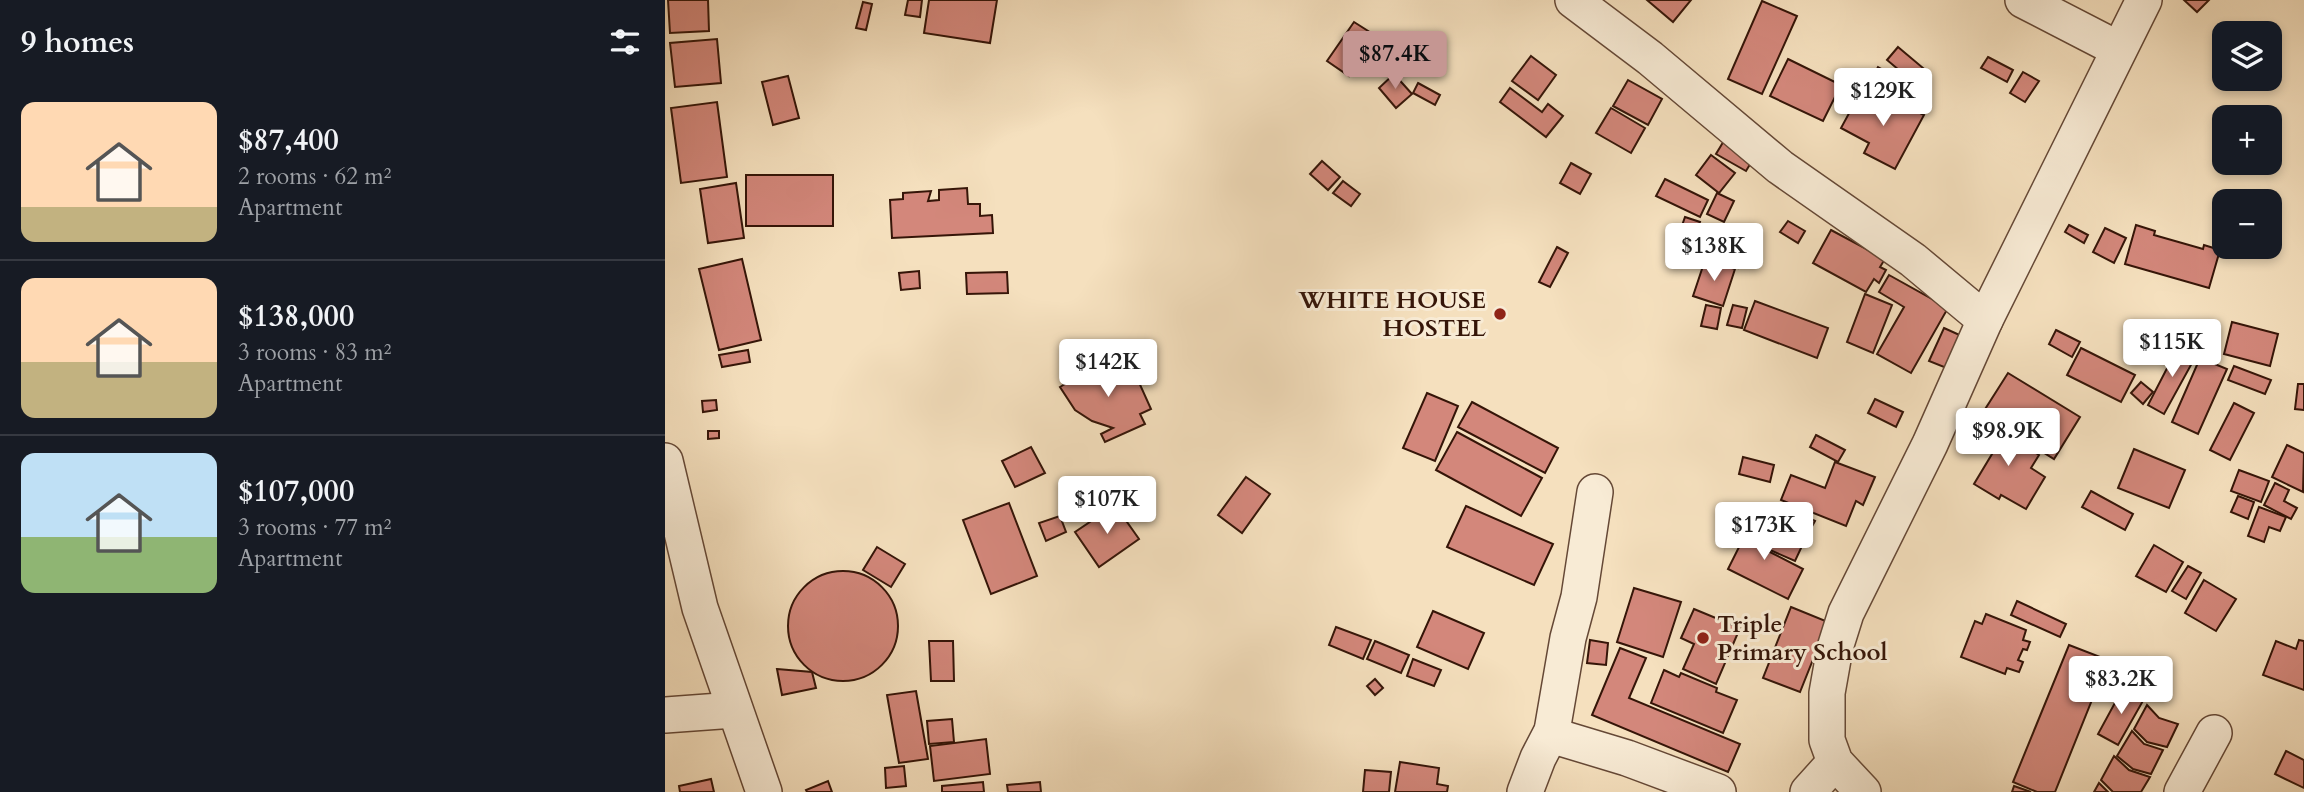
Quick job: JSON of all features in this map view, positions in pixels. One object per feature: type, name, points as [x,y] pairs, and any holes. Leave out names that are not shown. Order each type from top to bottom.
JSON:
[{"type":"street","points":[[1573,0],[1650,58],[1780,167],[1913,260],[1985,320]]},
{"type":"street","points":[[2023,0],[2118,49]]},
{"type":"street","points":[[1863,792],[1835,762],[1827,740],[1827,693],[1835,648],[1846,612],[1930,444],[1985,320],[2144,0]]},
{"type":"street","points":[[665,461],[673,530],[764,792]]},
{"type":"street","points":[[1525,792],[1552,732],[1568,638],[1579,597],[1595,492]]},
{"type":"street","points":[[665,715],[734,709]]},
{"type":"street","points":[[1552,732],[1564,739],[1627,758],[1717,792]]},
{"type":"street","points":[[2182,792],[2214,733]]},
{"type":"street","points":[[1808,792],[1835,762]]},
{"type":"building","points":[[668,0],[708,0],[709,31],[670,33]]},
{"type":"building","points":[[908,0],[922,0],[920,17],[905,15]]},
{"type":"building","points":[[929,0],[997,0],[990,43],[924,33]]},
{"type":"building","points":[[1647,0],[1691,0],[1673,22]]},
{"type":"building","points":[[2184,0],[2209,0],[2197,12]]},
{"type":"building","points":[[1762,1],[1797,16],[1762,94],[1728,79]]},
{"type":"building","points":[[863,2],[872,4],[866,30],[856,28]]},
{"type":"building","points":[[1354,22],[1376,36],[1349,76],[1327,61]]},
{"type":"building","points":[[717,39],[721,83],[675,87],[670,43]]},
{"type":"building","points":[[1418,43],[1431,55],[1418,69],[1405,58]]},
{"type":"building","points":[[1898,47],[1929,73],[1918,86],[1887,60]]},
{"type":"building","points":[[1531,56],[1556,75],[1538,100],[1512,81]]},
{"type":"building","points":[[1988,57],[2013,70],[2007,82],[1981,68]]},
{"type":"building","points":[[1788,59],[1841,85],[1823,121],[1770,96]]},
{"type":"building","points":[[1878,67],[1923,92],[1914,107],[1869,83]]},
{"type":"building","points":[[2023,72],[2039,81],[2025,102],[2010,93]]},
{"type":"building","points":[[1394,74],[1412,94],[1396,108],[1379,88]]},
{"type":"building","points":[[788,76],[799,118],[773,125],[762,82]]},
{"type":"building","points":[[1628,80],[1662,99],[1648,125],[1613,106]]},
{"type":"building","points":[[1418,83],[1440,95],[1435,105],[1413,93]]},
{"type":"building","points":[[1510,88],[1542,112],[1548,104],[1563,116],[1546,137],[1500,102]]},
{"type":"building","points":[[1860,93],[1885,107],[1890,98],[1924,115],[1895,169],[1864,153],[1869,143],[1841,128]]},
{"type":"building","points":[[717,102],[727,177],[681,183],[671,108]]},
{"type":"building","points":[[1611,108],[1645,128],[1631,153],[1596,133]]},
{"type":"building","points":[[1725,139],[1755,156],[1746,171],[1716,154]]},
{"type":"building","points":[[1711,155],[1735,173],[1719,193],[1696,175]]},
{"type":"building","points":[[1322,161],[1340,177],[1328,190],[1310,174]]},
{"type":"building","points":[[1571,163],[1591,174],[1580,194],[1560,183]]},
{"type":"building","points":[[746,175],[833,175],[833,226],[746,226]]},
{"type":"building","points":[[1665,179],[1708,200],[1700,217],[1656,196]]},
{"type":"building","points":[[1343,181],[1360,194],[1351,206],[1333,193]]},
{"type":"building","points":[[736,183],[744,238],[708,243],[700,189]]},
{"type":"building","points":[[967,188],[968,204],[980,204],[980,216],[992,215],[993,233],[892,238],[890,200],[903,199],[903,193],[931,191],[928,201],[939,200],[939,190]]},
{"type":"building","points":[[1717,193],[1734,201],[1724,222],[1707,214]]},
{"type":"building","points":[[1685,217],[1700,222],[1686,262],[1671,257]]},
{"type":"building","points":[[1788,221],[1805,231],[1798,243],[1780,232]]},
{"type":"building","points":[[2069,225],[2088,235],[2084,243],[2065,232]]},
{"type":"building","points":[[2136,225],[2155,231],[2154,235],[2203,249],[2204,245],[2212,248],[2212,259],[2217,259],[2209,288],[2125,264]]},
{"type":"building","points":[[1712,226],[1748,238],[1738,268],[1702,256]]},
{"type":"building","points":[[2105,228],[2126,238],[2114,263],[2093,252]]},
{"type":"building","points":[[1831,230],[1885,259],[1880,267],[1886,270],[1879,283],[1874,279],[1866,292],[1813,263]]},
{"type":"building","points":[[1557,247],[1568,253],[1550,287],[1539,282]]},
{"type":"building","points":[[742,259],[761,340],[719,350],[699,269]]},
{"type":"building","points":[[1705,260],[1735,269],[1723,306],[1693,296]]},
{"type":"building","points":[[919,271],[920,288],[901,290],[899,273]]},
{"type":"building","points":[[1007,272],[1008,293],[967,294],[966,273]]},
{"type":"building","points":[[1889,275],[1948,308],[1911,373],[1877,354],[1904,307],[1879,292]]},
{"type":"building","points":[[1865,294],[1892,305],[1873,353],[1847,342]]},
{"type":"building","points":[[1755,301],[1828,328],[1817,358],[1744,330]]},
{"type":"building","points":[[1706,305],[1721,308],[1717,329],[1701,326]]},
{"type":"building","points":[[1733,305],[1747,308],[1742,328],[1727,325]]},
{"type":"building","points":[[2232,322],[2278,334],[2270,366],[2224,354]]},
{"type":"building","points":[[1944,328],[1964,337],[1949,369],[1929,361]]},
{"type":"building","points":[[2056,330],[2080,342],[2072,357],[2049,344]]},
{"type":"building","points":[[2179,345],[2197,354],[2164,414],[2148,405]]},
{"type":"building","points":[[2081,348],[2135,375],[2121,402],[2067,375]]},
{"type":"building","points":[[748,350],[750,362],[722,367],[719,355]]},
{"type":"building","points":[[2200,358],[2227,369],[2198,434],[2172,422]]},
{"type":"building","points":[[1102,362],[1114,362],[1123,381],[1133,369],[1151,409],[1140,414],[1145,424],[1105,442],[1101,434],[1113,428],[1092,421],[1075,410],[1060,387]]},
{"type":"building","points":[[2234,366],[2271,380],[2265,394],[2228,380]]},
{"type":"building","points":[[2008,373],[2080,417],[2054,459],[1982,414]]},
{"type":"building","points":[[2141,382],[2153,392],[2143,404],[2131,393]]},
{"type":"building","points":[[2298,384],[2304,384],[2304,410],[2295,409]]},
{"type":"building","points":[[1427,393],[1458,406],[1435,461],[1403,448]]},
{"type":"building","points":[[1875,399],[1903,412],[1896,427],[1868,413]]},
{"type":"building","points":[[716,400],[717,410],[703,412],[702,401]]},
{"type":"building","points":[[1472,402],[1558,448],[1545,473],[1458,427]]},
{"type":"building","points":[[2234,403],[2254,413],[2230,460],[2210,450]]},
{"type":"building","points":[[1987,423],[2039,455],[2031,468],[2045,477],[2026,509],[2001,495],[1999,499],[1974,484],[1992,454],[1975,444]]},
{"type":"building","points":[[708,431],[719,431],[719,438],[708,439]]},
{"type":"building","points":[[1457,432],[1542,478],[1521,516],[1436,470]]},
{"type":"building","points":[[1816,435],[1845,450],[1838,462],[1810,447]]},
{"type":"building","points":[[2287,445],[2304,453],[2303,492],[2272,477]]},
{"type":"building","points":[[1031,447],[1045,473],[1015,487],[1002,461]]},
{"type":"building","points":[[2134,449],[2185,470],[2169,508],[2118,488]]},
{"type":"building","points":[[1743,457],[1774,465],[1770,482],[1739,474]]},
{"type":"building","points":[[1835,462],[1875,477],[1863,505],[1856,501],[1846,526],[1781,500],[1791,475],[1825,488]]},
{"type":"building","points":[[2239,470],[2269,481],[2261,502],[2231,491]]},
{"type":"building","points":[[1246,477],[1270,494],[1242,533],[1218,515]]},
{"type":"building","points":[[2275,483],[2289,490],[2284,501],[2297,508],[2291,519],[2264,505]]},
{"type":"building","points":[[2091,491],[2133,514],[2125,530],[2082,507]]},
{"type":"building","points":[[2238,496],[2254,502],[2248,519],[2231,512]]},
{"type":"building","points":[[1009,503],[1037,576],[991,594],[963,520]]},
{"type":"building","points":[[1115,505],[1139,539],[1099,567],[1075,532]]},
{"type":"building","points":[[1466,506],[1553,544],[1534,585],[1447,547]]},
{"type":"building","points":[[2259,507],[2286,517],[2280,531],[2269,527],[2264,542],[2248,536]]},
{"type":"building","points":[[1797,512],[1815,521],[1803,543],[1769,524],[1775,513],[1791,522]]},
{"type":"building","points":[[1060,516],[1066,532],[1046,541],[1039,523]]},
{"type":"building","points":[[1754,517],[1773,527],[1762,548],[1803,569],[1788,599],[1728,569]]},
{"type":"building","points":[[1777,534],[1802,546],[1795,561],[1770,550]]},
{"type":"building","points":[[2154,545],[2183,562],[2166,592],[2136,576]]},
{"type":"building","points":[[877,547],[905,564],[891,587],[863,570]]},
{"type":"building","points":[[2188,566],[2201,573],[2186,599],[2172,591]]},
{"type":"building","points":[[843,571],[864,576],[882,587],[893,605],[898,626],[893,647],[882,665],[864,676],[843,681],[822,676],[804,665],[793,647],[788,626],[793,605],[804,587],[822,576]]},
{"type":"building","points":[[2204,580],[2236,599],[2216,631],[2185,613]]},
{"type":"building","points":[[1634,588],[1681,602],[1663,657],[1617,642]]},
{"type":"building","points":[[2017,601],[2066,624],[2060,637],[2011,615]]},
{"type":"building","points":[[1791,607],[1828,622],[1800,692],[1763,678]]},
{"type":"building","points":[[1694,609],[1740,628],[1716,684],[1683,669],[1694,644],[1681,638]]},
{"type":"building","points":[[1433,611],[1484,633],[1468,669],[1417,647]]},
{"type":"building","points":[[1986,614],[2026,630],[2023,640],[2030,642],[2018,660],[2023,662],[2019,672],[2007,668],[2005,674],[1961,657],[1975,621],[1982,624]]},
{"type":"building","points":[[1336,627],[1371,640],[1363,659],[1329,645]]},
{"type":"building","points":[[1590,640],[1608,643],[1606,665],[1587,663]]},
{"type":"building","points":[[2299,640],[2304,641],[2304,690],[2263,675],[2276,641],[2296,649]]},
{"type":"building","points":[[929,641],[953,641],[954,681],[931,681]]},
{"type":"building","points":[[1375,641],[1409,655],[1401,673],[1367,659]]},
{"type":"building","points":[[2069,645],[2108,660],[2055,792],[2037,792],[2013,782]]},
{"type":"building","points":[[1620,648],[1646,658],[1629,698],[1740,744],[1728,772],[1592,715]]},
{"type":"building","points":[[1413,659],[1441,670],[1434,686],[1407,676]]},
{"type":"building","points":[[777,669],[812,672],[816,688],[782,695]]},
{"type":"building","points":[[1664,670],[1679,677],[1681,673],[1717,688],[1716,692],[1737,700],[1723,733],[1651,703]]},
{"type":"building","points":[[1375,679],[1383,688],[1375,695],[1367,686]]},
{"type":"building","points":[[2123,688],[2144,699],[2118,745],[2098,734]]},
{"type":"building","points":[[916,691],[928,759],[899,763],[887,695]]},
{"type":"building","points":[[2147,705],[2159,718],[2178,724],[2167,747],[2147,742],[2134,729]]},
{"type":"building","points":[[952,719],[954,742],[929,744],[927,721]]},
{"type":"building","points":[[2132,731],[2144,744],[2163,750],[2151,774],[2133,769],[2117,756]]},
{"type":"building","points":[[986,739],[990,774],[934,781],[930,746]]},
{"type":"building","points":[[2286,751],[2304,760],[2304,788],[2275,774]]},
{"type":"building","points":[[2114,756],[2129,770],[2150,777],[2141,792],[2113,792],[2101,780]]},
{"type":"building","points":[[1400,762],[1439,768],[1437,784],[1448,786],[1447,792],[1395,792]]},
{"type":"building","points":[[904,766],[906,786],[886,788],[885,768]]},
{"type":"building","points":[[1365,770],[1391,772],[1389,792],[1363,792]]},
{"type":"building","points":[[711,779],[714,792],[680,792],[679,786]]},
{"type":"building","points":[[828,781],[832,792],[806,790]]},
{"type":"building","points":[[983,782],[984,792],[942,792],[942,786]]},
{"type":"building","points":[[1040,782],[1041,792],[1008,792],[1007,785]]},
{"type":"building","points":[[2099,783],[2108,792],[2094,792]]},
{"type":"building","points":[[2014,786],[2031,792],[2012,792]]},
{"type":"place","name":"WHITE HOUSE HOSTEL","points":[[1500,314]]},
{"type":"place","name":"Triple Primary School","points":[[1703,638]]}]
